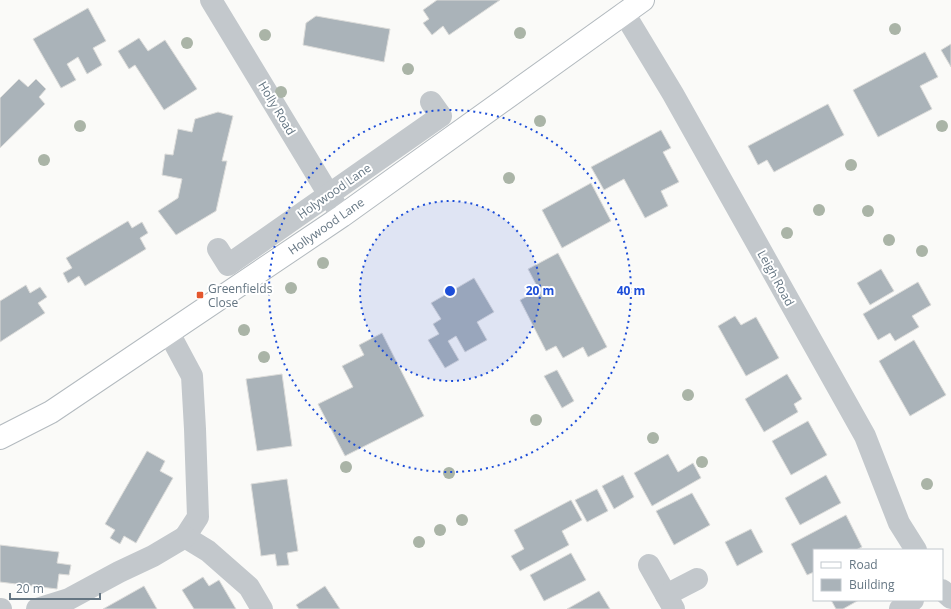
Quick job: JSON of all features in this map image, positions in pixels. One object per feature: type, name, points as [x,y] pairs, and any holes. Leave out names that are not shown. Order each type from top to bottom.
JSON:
[{"type":"main road","name":"Hollywood Lane","points":[[0,438],[51,412],[342,216],[643,0]]},
{"type":"street","name":"Holly Road","points":[[211,0],[342,216]]},
{"type":"street","name":"Leigh Road","points":[[624,13],[673,94],[865,436],[899,523],[915,549]]},
{"type":"street","name":"Holywood Lane","points":[[218,249],[228,265],[441,116],[431,102]]},
{"type":"street","points":[[34,609],[69,599],[119,572],[153,556],[185,537],[198,517],[192,376],[169,333]]},
{"type":"street","points":[[185,537],[208,551],[249,587],[262,609]]},
{"type":"street","points":[[649,565],[670,602],[697,579]]},
{"type":"street","points":[[943,591],[951,598]]},
{"type":"street","points":[[900,609],[912,601]]},
{"type":"building","points":[[437,0],[500,0],[449,35],[443,26],[432,35],[423,23],[429,19],[423,10]]},
{"type":"building","points":[[88,8],[106,41],[93,48],[102,65],[87,74],[78,57],[67,64],[76,80],[61,88],[33,39]]},
{"type":"building","points":[[316,16],[390,29],[384,62],[303,45],[306,23]]},
{"type":"building","points":[[139,38],[148,51],[165,40],[197,89],[164,110],[135,65],[129,69],[118,51]]},
{"type":"building","points":[[951,44],[951,67],[941,50]]},
{"type":"building","points":[[925,52],[938,77],[920,86],[932,109],[878,137],[853,90]]},
{"type":"building","points":[[19,79],[28,87],[36,79],[46,89],[39,97],[45,104],[0,148],[0,98]]},
{"type":"building","points":[[828,104],[844,135],[774,172],[767,160],[758,165],[748,146]]},
{"type":"building","points":[[218,112],[233,116],[222,161],[227,161],[216,211],[176,235],[158,211],[178,198],[182,179],[162,175],[165,154],[173,155],[178,129],[192,132],[195,119]]},
{"type":"building","points":[[661,130],[671,148],[663,152],[679,182],[661,191],[668,206],[645,218],[624,179],[604,190],[591,167]]},
{"type":"building","points":[[591,183],[611,221],[562,248],[542,210]]},
{"type":"building","points":[[128,221],[132,228],[142,222],[148,233],[140,238],[146,249],[85,286],[79,276],[68,283],[63,273],[72,268],[66,258]]},
{"type":"building","points":[[558,253],[607,347],[588,357],[583,347],[563,358],[556,346],[546,351],[520,300],[539,290],[528,269]]},
{"type":"building","points":[[881,269],[894,291],[870,305],[857,283]]},
{"type":"building","points":[[474,278],[494,312],[477,322],[487,340],[465,352],[456,336],[448,341],[459,360],[445,368],[428,340],[439,334],[433,324],[441,319],[431,303]]},
{"type":"building","points":[[918,282],[931,305],[912,316],[919,327],[895,341],[890,333],[878,340],[863,314]]},
{"type":"building","points":[[26,285],[30,293],[40,287],[47,297],[38,303],[45,313],[0,342],[0,301]]},
{"type":"building","points":[[735,316],[741,325],[756,317],[779,358],[746,376],[718,326]]},
{"type":"building","points":[[382,333],[424,416],[345,456],[318,404],[353,387],[342,366],[364,355],[359,345]]},
{"type":"building","points":[[914,340],[946,395],[910,416],[879,361]]},
{"type":"building","points":[[557,370],[574,401],[562,408],[544,376]]},
{"type":"building","points":[[282,374],[292,446],[257,451],[246,379]]},
{"type":"building","points":[[787,374],[802,399],[794,404],[798,412],[764,432],[745,399]]},
{"type":"building","points":[[808,421],[827,455],[791,475],[772,441]]},
{"type":"building","points":[[147,451],[165,461],[160,471],[173,478],[136,543],[124,536],[120,544],[110,538],[115,530],[105,524]]},
{"type":"building","points":[[668,454],[678,472],[693,463],[701,478],[652,506],[634,473]]},
{"type":"building","points":[[623,475],[634,497],[614,509],[602,486]]},
{"type":"building","points":[[826,475],[841,503],[800,525],[785,498]]},
{"type":"building","points":[[287,479],[298,551],[287,553],[289,565],[277,566],[275,554],[261,556],[251,484]]},
{"type":"building","points":[[597,489],[608,511],[587,522],[575,500]]},
{"type":"building","points":[[692,493],[710,525],[674,545],[656,511]]},
{"type":"building","points":[[571,500],[582,520],[562,531],[569,545],[520,571],[511,556],[524,549],[514,530]]},
{"type":"building","points":[[846,515],[862,547],[858,549],[813,549],[813,572],[807,575],[791,544]]},
{"type":"building","points":[[751,529],[763,552],[737,566],[725,542]]},
{"type":"building","points":[[0,545],[59,552],[57,563],[71,565],[69,575],[59,574],[57,589],[0,582]]},
{"type":"building","points":[[571,553],[586,580],[544,601],[530,575]]},
{"type":"building","points":[[203,577],[209,586],[219,580],[236,609],[194,609],[182,590]]},
{"type":"building","points":[[144,586],[157,609],[103,609]]},
{"type":"building","points":[[325,586],[340,609],[299,609],[296,605]]},
{"type":"building","points":[[599,591],[610,609],[567,609]]},
{"type":"building","points":[[832,601],[857,601],[843,609],[836,609]]},
{"type":"place","name":"Greenfields Close","points":[[200,295]]}]
